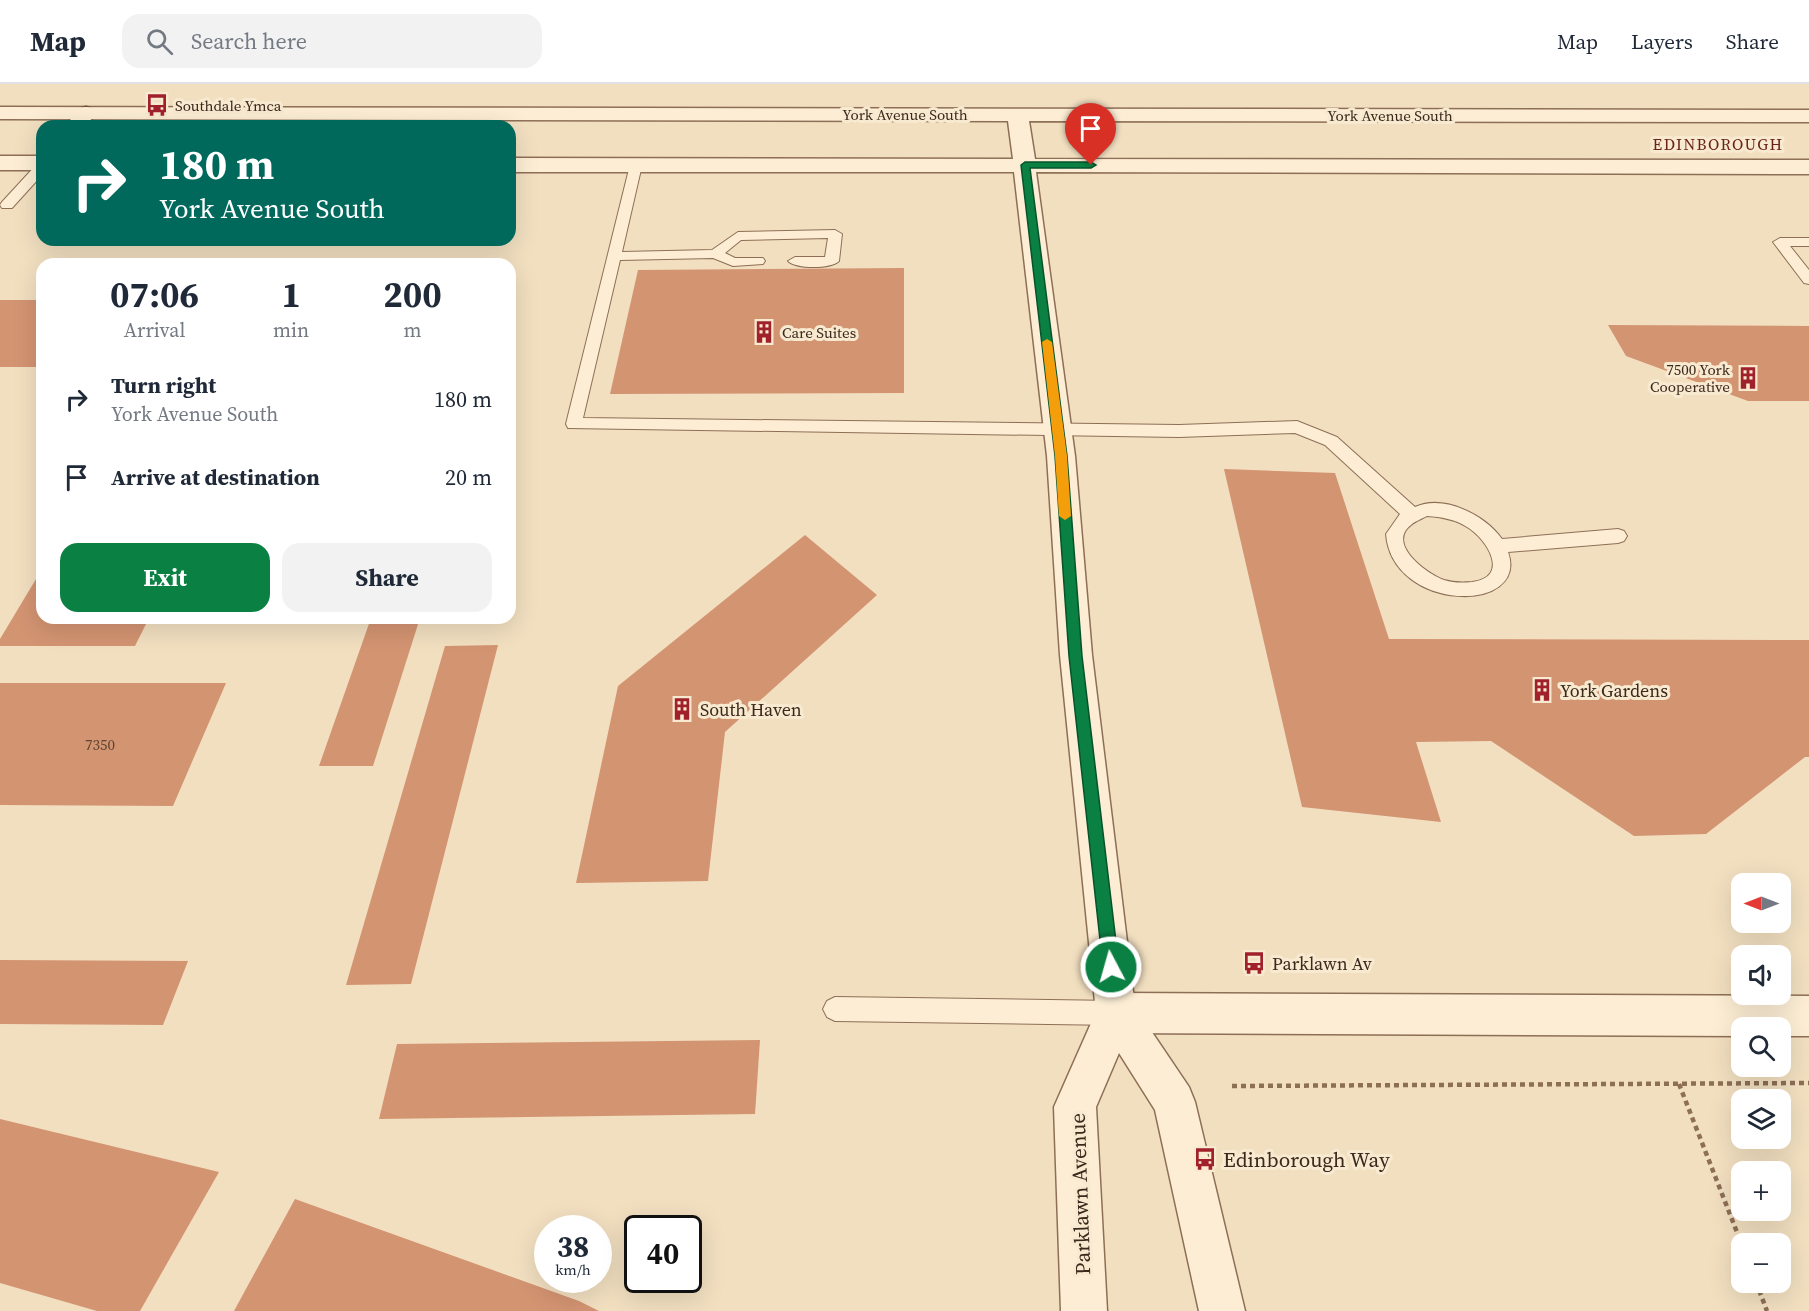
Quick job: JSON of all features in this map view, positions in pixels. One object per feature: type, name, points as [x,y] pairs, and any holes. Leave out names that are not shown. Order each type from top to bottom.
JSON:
[{"type":"street","name":"York Avenue South","points":[[0,113],[81,120],[1018,114],[1809,116]]},
{"type":"street","points":[[1018,114],[1058,429],[1076,656],[1116,1014],[1174,1102],[1222,1311]]},
{"type":"street","points":[[0,163],[36,165]]},
{"type":"street","points":[[516,165],[1809,167]]},
{"type":"street","points":[[1116,1014],[1809,1016]]},
{"type":"street","name":"Parklawn Avenue","points":[[1084,1311],[1075,1107],[1116,1014]]},
{"type":"lane","points":[[636,165],[574,424],[1179,431],[1297,427],[1331,441],[1411,514]]},
{"type":"lane","points":[[7,205],[36,172]]},
{"type":"lane","points":[[715,254],[738,236],[835,234],[832,261],[795,261]]},
{"type":"lane","points":[[1809,243],[1780,242],[1809,280]]},
{"type":"lane","points":[[614,256],[715,254],[732,262],[758,261]]},
{"type":"lane","points":[[1425,510],[1442,510],[1459,514],[1475,522],[1489,533],[1498,546],[1503,559],[1500,572],[1493,582],[1471,589],[1444,588],[1412,571],[1400,558],[1394,545],[1394,533],[1400,522],[1411,514],[1425,510]]},
{"type":"lane","points":[[1498,546],[1618,536]]},
{"type":"lane","points":[[834,1009],[1116,1014]]},
{"type":"path","points":[[1679,1083],[1737,1233]]},
{"type":"path","points":[[1232,1086],[1809,1083]]},
{"type":"path","points":[[1760,1293],[1767,1311]]},
{"type":"building","name":"Care Suites","points":[[904,268],[904,393],[610,394],[638,270]]},
{"type":"building","points":[[0,300],[36,300],[36,367],[0,367]]},
{"type":"building","name":"7500 York Cooperative","points":[[1608,325],[1809,326],[1809,401],[1748,401],[1626,356]]},
{"type":"building","name":"York Gardens","points":[[1224,469],[1335,473],[1389,639],[1809,640],[1809,757],[1805,757],[1706,834],[1634,836],[1491,741],[1416,742],[1441,822],[1302,807]]},
{"type":"building","name":"South Haven","points":[[805,535],[877,595],[725,732],[708,881],[576,883],[618,686]]},
{"type":"building","points":[[36,579],[36,624],[146,624],[135,646],[0,646],[0,639]]},
{"type":"building","points":[[369,624],[418,624],[373,766],[319,766]]},
{"type":"building","points":[[498,645],[411,984],[346,985],[445,646]]},
{"type":"building","points":[[0,683],[226,683],[173,806],[0,805]]},
{"type":"building","points":[[0,960],[188,961],[163,1025],[0,1024]]},
{"type":"building","points":[[760,1040],[755,1114],[379,1119],[397,1044]]},
{"type":"building","points":[[0,1119],[219,1172],[140,1311],[97,1311],[0,1283]]},
{"type":"building","points":[[295,1199],[534,1285],[534,1293],[557,1293],[599,1311],[234,1311]]},
{"type":"slow traffic","points":[[1047,342],[1061,456],[1065,516]]},
{"type":"place","name":"Southdale Ymca","points":[[157,105]]},
{"type":"place","name":"Care Suites","points":[[764,332]]},
{"type":"place","name":"7500 York Cooperative","points":[[1748,378]]},
{"type":"place","name":"York Gardens","points":[[1542,690]]},
{"type":"place","name":"South Haven","points":[[682,709]]},
{"type":"place","name":"Parklawn Av","points":[[1254,963]]},
{"type":"place","name":"Edinborough Way","points":[[1205,1159]]},
{"type":"district","name":"EDINBOROUGH","points":[[1718,144]]},
{"type":"route","points":[[1091,165],[1025,165],[1061,456],[1076,656],[1111,967]]}]
